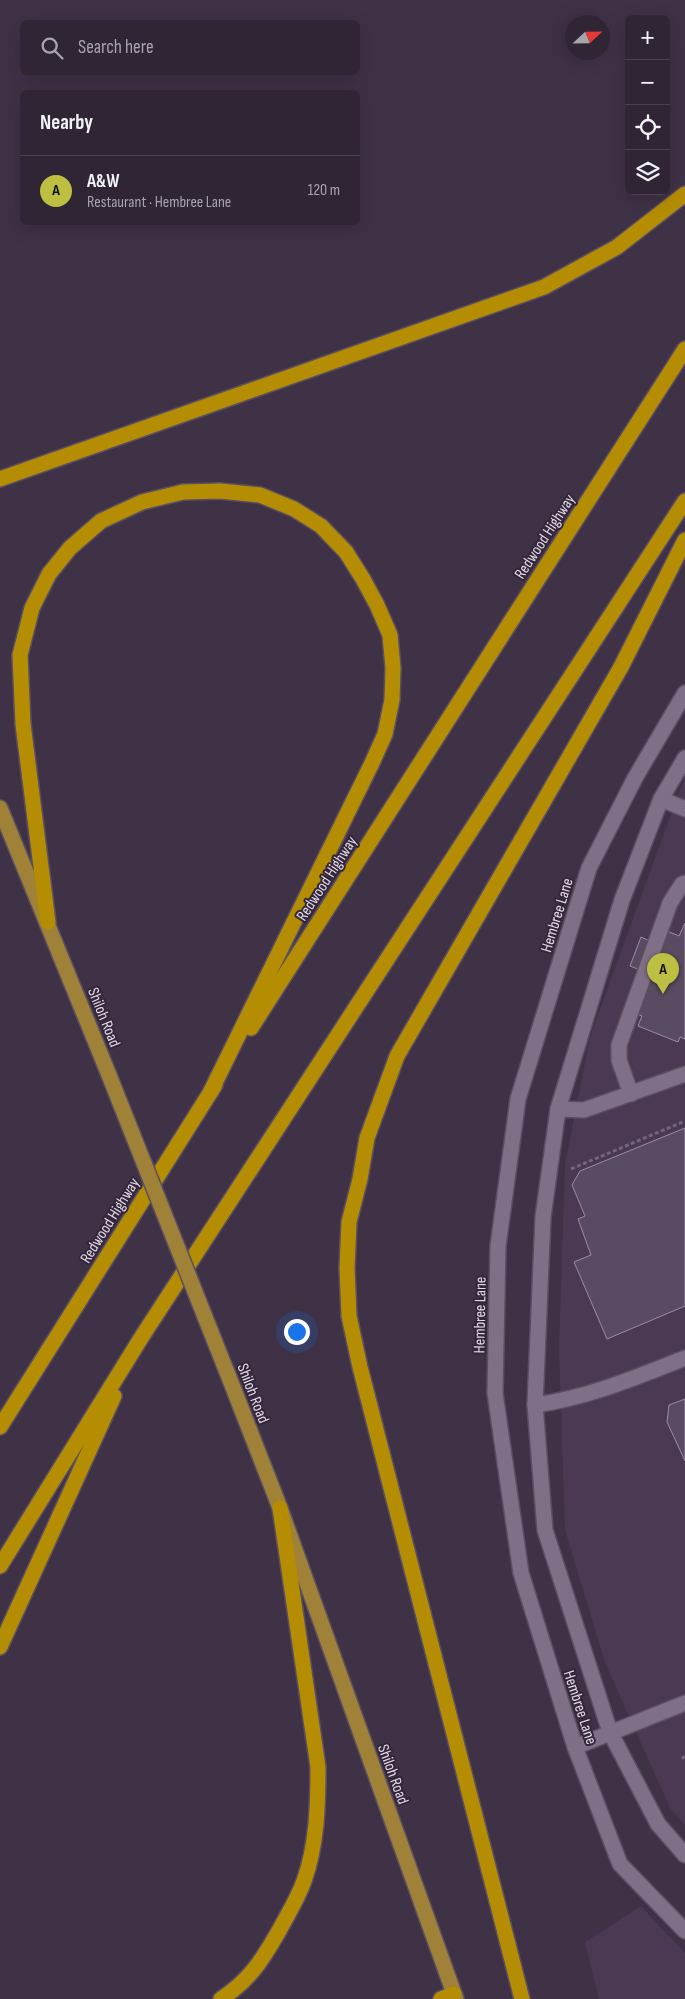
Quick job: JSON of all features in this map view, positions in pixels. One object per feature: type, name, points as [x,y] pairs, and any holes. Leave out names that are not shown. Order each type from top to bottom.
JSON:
[{"type":"highway","points":[[0,479],[544,287],[617,247],[685,194]]},
{"type":"highway","name":"Redwood Highway","points":[[0,1427],[210,1093],[685,349]]},
{"type":"highway","points":[[48,922],[23,724],[20,655],[32,608],[49,574],[70,548],[101,521],[142,502],[183,492],[220,491],[260,496],[294,510],[322,526],[346,552],[364,579],[384,620],[390,635],[393,668],[392,700],[385,734],[372,763],[210,1093]]},
{"type":"highway","points":[[0,1566],[141,1338],[685,501]]},
{"type":"highway","points":[[522,1999],[360,1368],[349,1316],[347,1268],[349,1222],[360,1179],[367,1138],[397,1056],[621,667],[685,540]]},
{"type":"highway","points":[[0,1647],[141,1338]]},
{"type":"highway","points":[[221,1999],[241,1984],[255,1970],[289,1912],[304,1881],[313,1845],[318,1810],[318,1767],[280,1508]]},
{"type":"main road","name":"Shiloh Road","points":[[0,808],[110,1075],[280,1508],[450,1997]]},
{"type":"street","name":"Hembree Lane","points":[[685,693],[635,778],[589,868],[518,1098],[498,1246],[495,1393],[521,1573],[575,1747],[620,1864],[685,1931]]},
{"type":"street","name":"Hembree Lane","points":[[685,758],[661,798],[622,900],[558,1109],[543,1217],[535,1405],[545,1530],[610,1732],[658,1824],[685,1856]]},
{"type":"street","points":[[661,798],[685,809]]},
{"type":"street","points":[[631,1094],[619,1060],[619,1044],[670,903],[682,884],[685,883]]},
{"type":"street","points":[[558,1109],[584,1110],[685,1074]]},
{"type":"street","points":[[535,1405],[563,1401],[596,1392],[685,1358]]},
{"type":"street","points":[[575,1747],[685,1703]]},
{"type":"path","points":[[568,1170],[685,1121]]},
{"type":"path","points":[[682,1759],[685,1755]]},
{"type":"shaded area","points":[[685,776],[685,1825],[670,1808],[605,1662],[565,1530],[559,1347],[565,1165],[590,1037]]},
{"type":"shaded area","points":[[641,1906],[685,1953],[685,1999],[599,1999],[585,1942]]},
{"type":"building","points":[[685,923],[685,1039],[680,1037],[678,1042],[638,1026],[642,1016],[634,1013],[650,974],[630,966],[641,937],[659,945],[665,930],[679,936]]},
{"type":"building","points":[[685,1128],[685,1306],[607,1339],[574,1262],[591,1255],[578,1219],[585,1216],[572,1185],[580,1171]]},
{"type":"building","points":[[685,1399],[685,1461],[667,1422],[669,1405]]},
{"type":"place","name":"A&W","points":[[663,994]]}]
